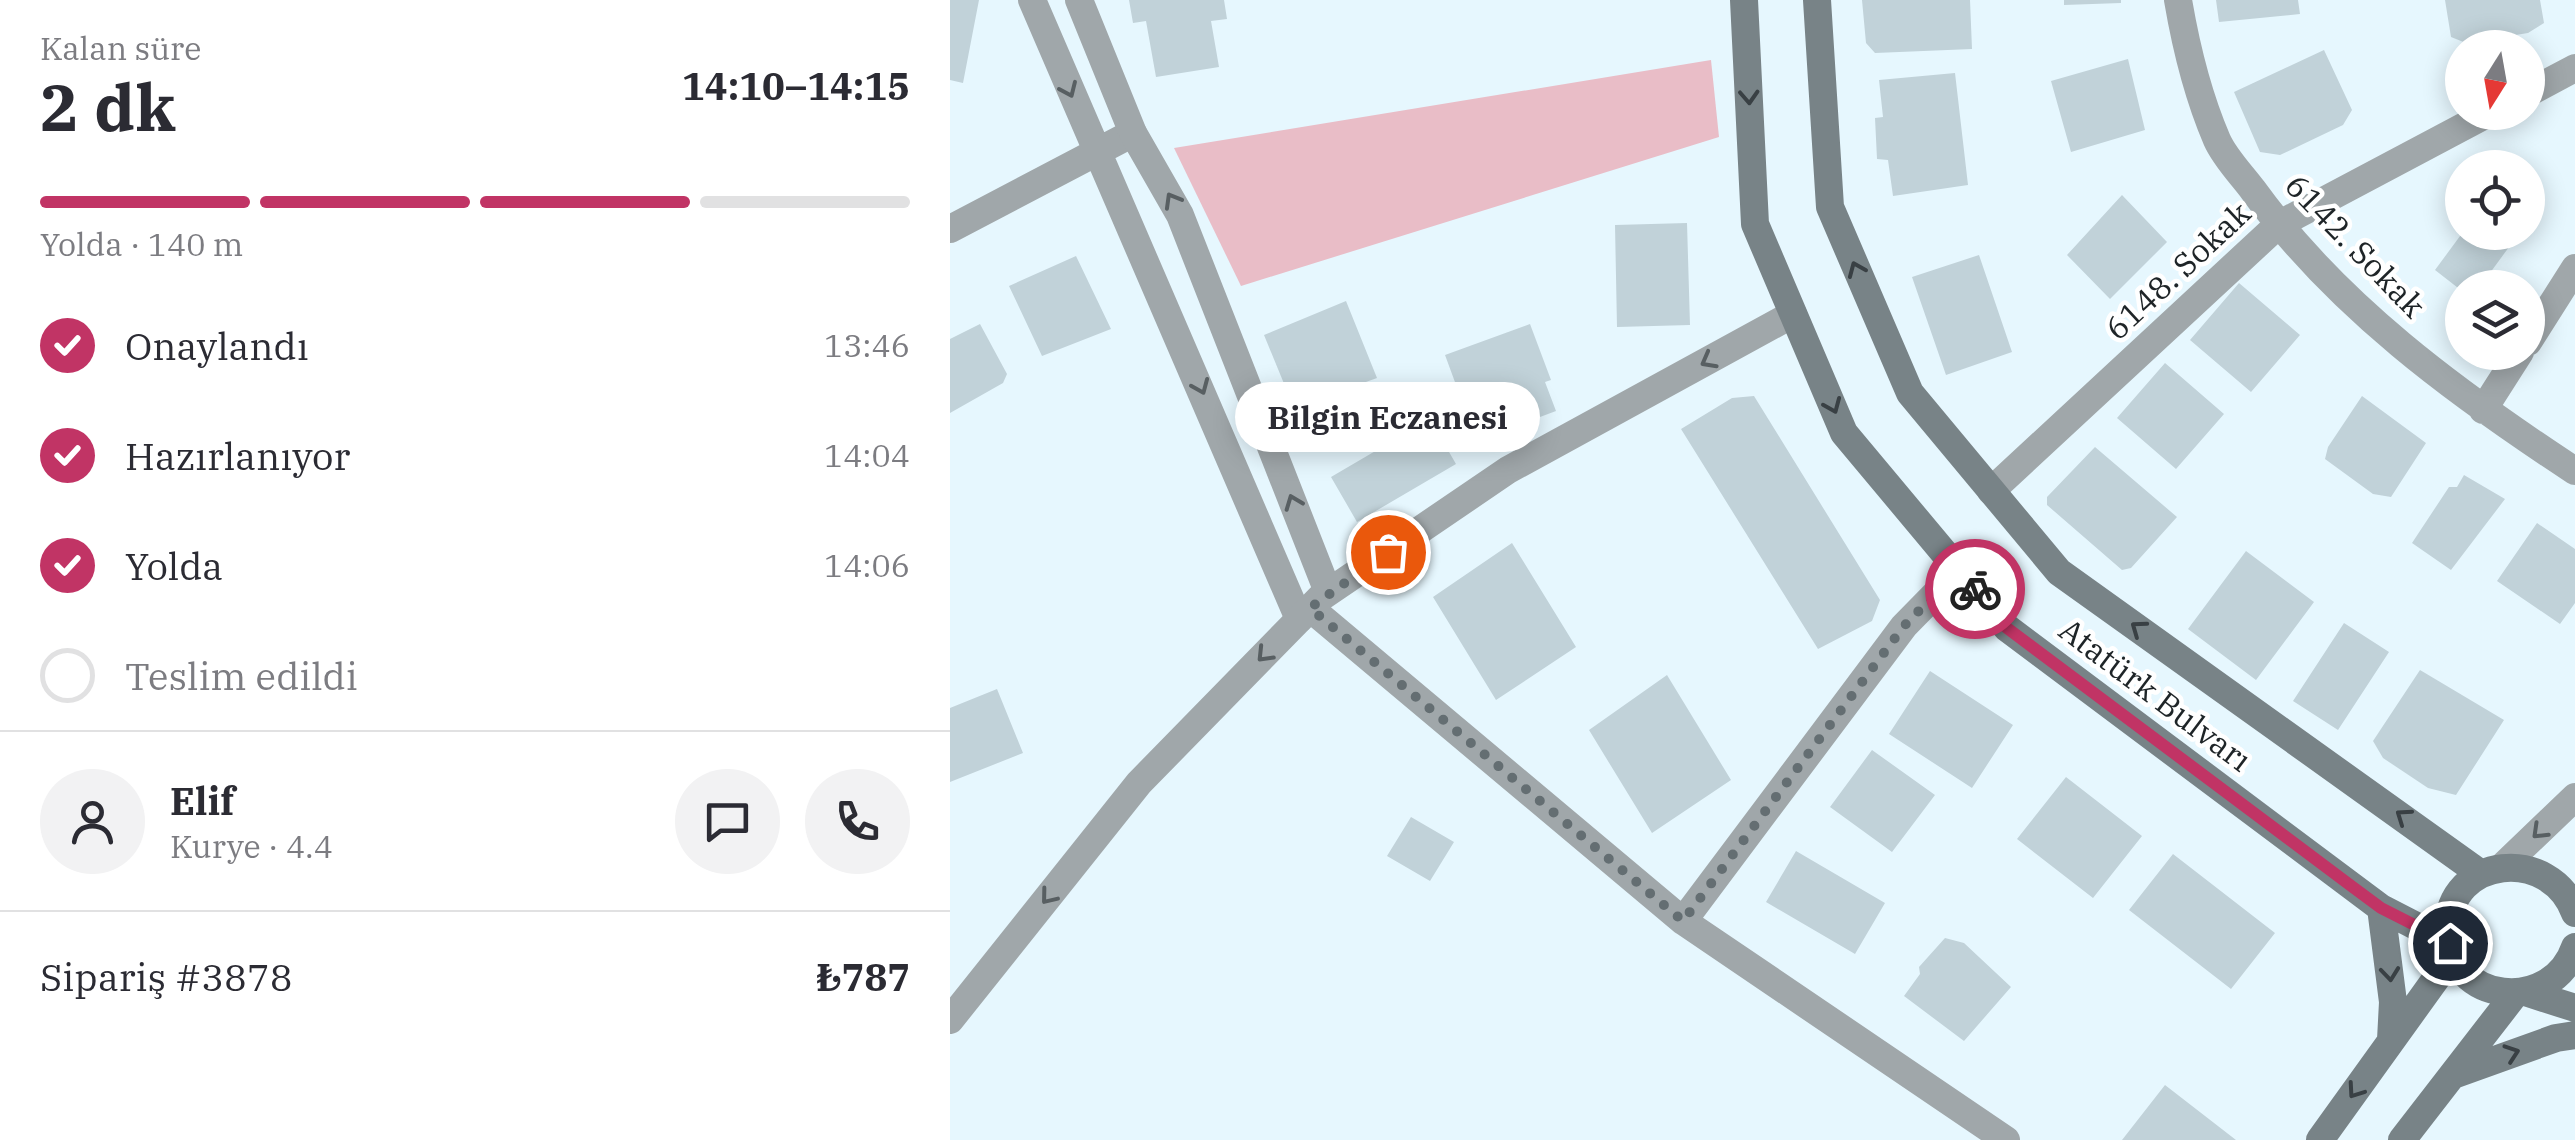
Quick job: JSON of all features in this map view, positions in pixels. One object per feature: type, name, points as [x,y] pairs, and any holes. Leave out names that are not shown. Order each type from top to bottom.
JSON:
[{"type":"main road","name":"Atatürk Bulvarı","points":[[1744,0],[1754,224],[1844,433],[2007,628],[2381,908],[2451,949],[2472,980],[2499,993],[2522,994]]},
{"type":"main road","name":"Atatürk Bulvarı","points":[[1817,0],[1830,207],[1910,393],[2059,572],[2492,870]]},
{"type":"main road","points":[[2320,1140],[2451,949],[2454,902],[2492,870],[2520,866],[2552,878],[2574,906]]},
{"type":"main road","points":[[2381,908],[2393,1002],[2391,1040]]},
{"type":"main road","points":[[2402,1140],[2522,994],[2562,973],[2575,947]]},
{"type":"main road","points":[[2522,994],[2575,1008]]},
{"type":"main road","points":[[2452,1075],[2556,1038],[2575,1036]]},
{"type":"street","points":[[1032,0],[1072,98],[1100,148],[1313,606],[1683,921],[2006,1140]]},
{"type":"street","points":[[1079,0],[1133,133],[1180,215],[1313,606]]},
{"type":"street","name":"6142. Sokak","points":[[2178,0],[2186,48],[2218,143],[2278,225],[2386,333],[2483,410],[2575,471]]},
{"type":"street","points":[[2545,85],[2575,68]]},
{"type":"street","name":"6148. Sokak","points":[[1991,491],[2278,225],[2457,130]]},
{"type":"street","points":[[950,230],[1133,133]]},
{"type":"street","points":[[2545,315],[2575,268]]},
{"type":"street","points":[[950,1020],[1140,783],[1313,606],[1508,470],[1793,314]]},
{"type":"street","points":[[2483,410],[2509,370]]},
{"type":"street","points":[[1683,921],[1904,626],[1959,570]]},
{"type":"street","points":[[2492,870],[2575,797]]},
{"type":"shaded area","points":[[1711,60],[1719,137],[1241,286],[1174,148]]},
{"type":"building","points":[[950,0],[979,0],[963,83],[950,80]]},
{"type":"building","points":[[1129,0],[1224,0],[1227,19],[1211,21],[1219,67],[1156,77],[1146,21],[1133,23]]},
{"type":"building","points":[[1862,0],[1970,0],[1972,49],[1875,53],[1866,43]]},
{"type":"building","points":[[2064,0],[2121,0],[2121,3],[2064,5]]},
{"type":"building","points":[[2216,0],[2298,0],[2300,14],[2219,22]]},
{"type":"building","points":[[2445,0],[2540,0],[2544,23],[2533,30],[2450,30]]},
{"type":"building","points":[[2324,50],[2352,110],[2343,125],[2280,155],[2260,152],[2234,92]]},
{"type":"building","points":[[2128,59],[2145,130],[2071,152],[2051,81]]},
{"type":"building","points":[[1955,73],[1968,185],[1893,196],[1888,160],[1877,159],[1875,118],[1883,117],[1879,80]]},
{"type":"building","points":[[2122,195],[2167,242],[2110,299],[2067,255]]},
{"type":"building","points":[[1687,223],[1690,325],[1617,327],[1615,225]]},
{"type":"building","points":[[2450,250],[2507,250],[2492,270],[2445,270],[2445,278],[2435,270]]},
{"type":"building","points":[[1979,255],[2012,352],[1946,375],[1912,277]]},
{"type":"building","points":[[1076,256],[1111,329],[1042,356],[1009,286]]},
{"type":"building","points":[[2239,283],[2300,335],[2251,392],[2190,340]]},
{"type":"building","points":[[1346,301],[1377,378],[1294,408],[1264,335]]},
{"type":"building","points":[[980,324],[1007,374],[1003,383],[950,413],[950,339]]},
{"type":"building","points":[[1530,324],[1551,380],[1545,382],[1556,411],[1484,438],[1475,411],[1466,412],[1445,355]]},
{"type":"building","points":[[2165,363],[2224,414],[2176,469],[2117,418]]},
{"type":"building","points":[[1754,396],[1880,600],[1872,621],[1818,649],[1681,429],[1732,398]]},
{"type":"building","points":[[2362,396],[2426,443],[2391,497],[2373,494],[2325,459],[2328,447]]},
{"type":"building","points":[[1430,419],[1456,464],[1357,522],[1331,477]]},
{"type":"building","points":[[2095,447],[2177,517],[2131,568],[2122,570],[2047,505],[2047,497]]},
{"type":"building","points":[[2464,475],[2505,499],[2451,570],[2412,543],[2449,487],[2457,487]]},
{"type":"building","points":[[2537,523],[2575,549],[2575,603],[2560,624],[2497,581]]},
{"type":"building","points":[[1512,543],[1576,647],[1496,700],[1433,597]]},
{"type":"building","points":[[2246,551],[2314,602],[2256,680],[2188,629]]},
{"type":"building","points":[[2344,623],[2389,652],[2338,730],[2293,701]]},
{"type":"building","points":[[2420,670],[2504,720],[2456,795],[2428,788],[2383,758],[2373,741]]},
{"type":"building","points":[[1930,671],[2013,725],[1972,788],[1889,734]]},
{"type":"building","points":[[1667,675],[1731,780],[1652,833],[1589,730]]},
{"type":"building","points":[[997,689],[1023,753],[950,782],[950,708]]},
{"type":"building","points":[[1872,750],[1935,795],[1892,852],[1830,807]]},
{"type":"building","points":[[2066,777],[2142,836],[2093,898],[2017,839]]},
{"type":"building","points":[[1411,817],[1454,842],[1430,881],[1387,856]]},
{"type":"building","points":[[1796,851],[1885,903],[1855,954],[1766,902]]},
{"type":"building","points":[[2173,854],[2275,933],[2231,989],[2129,910]]},
{"type":"building","points":[[1945,938],[1964,943],[2011,987],[1964,1041],[1904,996],[1920,974],[1919,967]]},
{"type":"building","points":[[2165,1085],[2236,1140],[2122,1140]]},
{"type":"way so far","points":[[1388,552],[1310,608],[1683,921],[1904,626],[1959,570],[1975,589]]},
{"type":"place","name":"Bilgin Eczanesi","points":[[1388,552]]},
{"type":"route","points":[[1975,589],[2007,628],[2350,885],[2381,908],[2450,943]]}]
